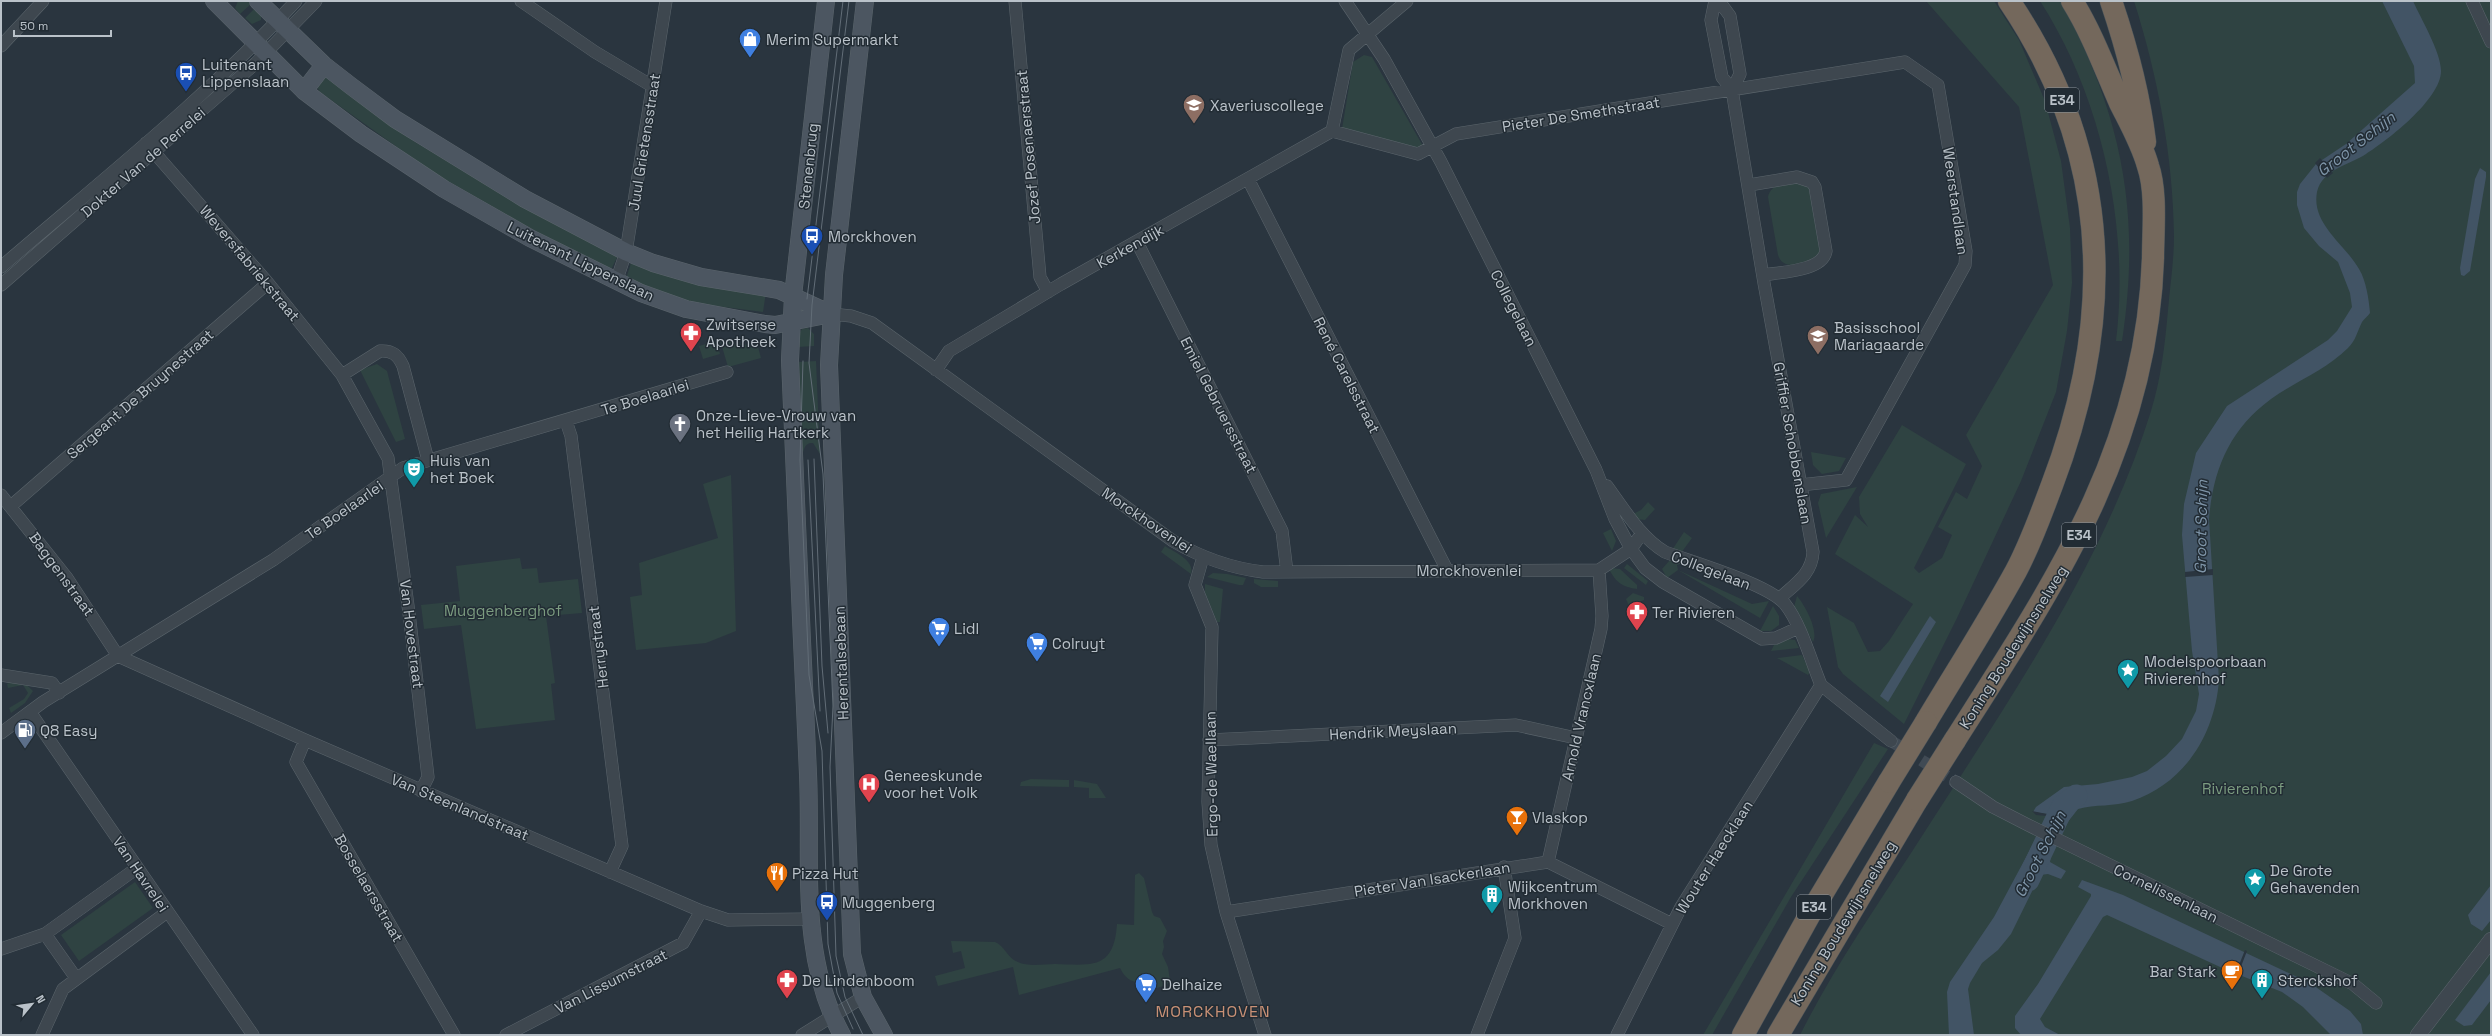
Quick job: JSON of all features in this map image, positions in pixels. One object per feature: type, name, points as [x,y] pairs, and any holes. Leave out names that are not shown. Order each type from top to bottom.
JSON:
[{"type":"highway","name":"Koning Boudewijnsnelweg","points":[[1743,1035],[1810,914],[2016,570],[2034,532],[2074,420],[2085,379],[2095,311],[2093,226],[2076,142],[2051,75],[2010,1]]},
{"type":"highway","name":"Koning Boudewijnsnelweg","points":[[1778,1035],[1838,930],[2068,556],[2100,491],[2116,449],[2138,376],[2149,306],[2153,225],[2149,167],[2092,39],[2072,1]]},
{"type":"highway","points":[[2111,1],[2125,41],[2139,93],[2149,167]]},
{"type":"main road","name":"Luitenant Lippenslaan","points":[[258,1],[324,65],[395,119],[525,199],[626,252],[678,272],[779,290],[793,296],[831,321]]},
{"type":"main road","name":"Stenenbrug","points":[[812,919],[809,781],[790,355],[793,296],[826,1]]},
{"type":"main road","points":[[831,321],[834,275],[865,1]]},
{"type":"main road","name":"Luitenant Lippenslaan","points":[[218,2],[304,91],[361,134],[444,189],[530,238],[616,282],[686,309],[775,325],[792,322],[831,321]]},
{"type":"main road","points":[[304,91],[324,65]]},
{"type":"main road","name":"Herentalsebaan","points":[[831,321],[829,365],[850,937],[854,966],[863,997],[884,1035]]},
{"type":"main road","points":[[812,919],[817,970],[831,1016],[842,1035]]},
{"type":"street","points":[[1,46],[43,1]]},
{"type":"street","name":"Dokter Van de Perrelei","points":[[283,25],[296,1]]},
{"type":"street","name":"Dokter Van de Perrelei","points":[[1,285],[154,153],[283,25],[316,1]]},
{"type":"street","points":[[521,1],[589,48],[652,86]]},
{"type":"street","name":"Juul Grietensstraat","points":[[616,282],[626,252],[666,1]]},
{"type":"street","name":"Jozef Posenaerstraat","points":[[1015,1],[1040,277],[1048,292]]},
{"type":"street","name":"Collegelaan","points":[[1345,1],[1368,34],[1432,146],[1596,470],[1615,519],[1631,549],[1653,575],[1754,636],[1769,640],[1798,628]]},
{"type":"street","points":[[1407,1],[1349,50],[1332,131],[1418,154],[1432,146]]},
{"type":"street","name":"Griffier Schobbenslaan","points":[[1715,1],[1712,20],[1722,77],[1732,90],[1800,485],[1812,544],[1813,560],[1806,575],[1780,598]]},
{"type":"street","points":[[1719,1],[1730,16],[1740,74],[1732,90]]},
{"type":"street","points":[[2472,1],[2491,42]]},
{"type":"street","name":"Dokter Van de Perrelei","points":[[1,267],[146,143],[261,48]]},
{"type":"street","name":"Weerstandlaan","points":[[1732,90],[1905,62],[1938,85],[1942,108],[1966,251],[1965,265],[1846,480],[1800,485]]},
{"type":"street","name":"Pieter De Smethstraat","points":[[1432,146],[1456,134],[1732,90]]},
{"type":"street","name":"Kerkendijk","points":[[936,370],[949,351],[1048,292],[1332,131]]},
{"type":"street","name":"Weversfabriekstraat","points":[[146,143],[268,283],[342,375],[388,458],[391,477]]},
{"type":"street","points":[[1749,185],[1797,177],[1812,182],[1826,251],[1823,260],[1814,266],[1763,275]]},
{"type":"street","name":"René Carelsstraat","points":[[1248,179],[1447,570]]},
{"type":"street","name":"Emiel Gebruersstraat","points":[[1137,242],[1282,531],[1286,572]]},
{"type":"street","name":"Sergeant De Bruynestraat","points":[[11,506],[268,283]]},
{"type":"street","name":"Morckhovenlei","points":[[831,321],[851,316],[872,323],[1173,541],[1202,557],[1245,570],[1286,572],[1599,570]]},
{"type":"street","points":[[342,375],[380,351],[386,350],[396,354],[403,366],[428,460]]},
{"type":"street","name":"Te Boelaarlei","points":[[1,734],[30,712],[59,693],[273,560],[403,468],[727,372]]},
{"type":"street","name":"Herrystraat","points":[[566,420],[571,436],[622,846],[610,872]]},
{"type":"street","name":"Collegelaan","points":[[1596,470],[1642,533],[1665,552],[1721,572],[1780,598]]},
{"type":"street","name":"Van Hovestraat","points":[[391,477],[428,777],[421,790]]},
{"type":"street","name":"Baggenstraat","points":[[1,495],[67,578],[118,656]]},
{"type":"street","points":[[1599,570],[1631,549],[1642,533]]},
{"type":"street","name":"Ergo-de Waellaan","points":[[1202,557],[1195,585],[1212,627],[1208,802],[1211,845],[1226,912],[1265,1035]]},
{"type":"street","name":"Arnold Vrancxlaan","points":[[1548,862],[1601,629],[1602,616],[1599,570]]},
{"type":"street","points":[[1780,598],[1791,613],[1821,685],[1891,741]]},
{"type":"street","name":"Van Steenlandstraat","points":[[118,656],[305,740],[701,911],[728,920],[812,919]]},
{"type":"street","points":[[1,675],[52,683],[59,693]]},
{"type":"street","name":"Wouter Haecklaan","points":[[1617,1035],[1672,924],[1821,685]]},
{"type":"street","name":"Van Havrelei","points":[[30,712],[253,1035]]},
{"type":"street","name":"Hendrik Meyslaan","points":[[1209,740],[1516,726],[1576,738]]},
{"type":"street","name":"Bosselaersstraat","points":[[305,740],[296,762],[454,1035]]},
{"type":"street","name":"Cornelissenlaan","points":[[1956,782],[1993,807],[2071,847],[2353,984],[2376,1003]]},
{"type":"street","points":[[1548,862],[1672,924]]},
{"type":"street","name":"Pieter Van Isackerlaan","points":[[1226,912],[1504,867],[1548,862]]},
{"type":"street","points":[[1477,1035],[1515,938],[1504,867]]},
{"type":"street","points":[[1,949],[45,934],[137,868]]},
{"type":"street","name":"Van Lissumstraat","points":[[506,1035],[683,943],[701,911]]},
{"type":"street","points":[[42,1035],[63,989],[167,912]]},
{"type":"street","points":[[45,934],[76,978]]},
{"type":"street","points":[[2418,1035],[2491,940]]},
{"type":"street","points":[[802,1035],[863,997]]},
{"type":"green space","points":[[238,1],[248,1],[251,4],[240,14],[235,8]]},
{"type":"green space","points":[[1926,1],[1994,1],[2019,40],[2045,101],[2061,161],[2070,228],[2072,283],[2067,331],[2056,392],[2021,481],[1957,618],[1904,724],[1843,674],[1838,667],[1827,607],[1854,623],[1868,652],[1880,651],[1889,641],[1913,604],[1835,554],[1855,515],[1868,527],[1860,514],[1859,497],[1902,425],[1966,464],[1914,568],[1919,573],[1942,558],[1952,535],[1938,527],[1956,492],[1967,499],[1982,466],[1966,435],[2053,285],[2019,107]]},
{"type":"green space","points":[[2040,1],[2060,1],[2065,9],[2085,50],[2101,90],[2114,130],[2128,211],[2129,252],[2127,296],[2122,341],[2116,341],[2119,298],[2119,254],[2114,209],[2106,165],[2095,121],[2080,79],[2062,39]]},
{"type":"green space","name":"Rivierenhof","points":[[2134,1],[2491,1],[2491,1035],[1800,1035],[1812,1011],[1854,941],[2047,638],[2106,527],[2130,470],[2151,411],[2160,374],[2165,336],[2173,255],[2173,206],[2171,176],[2163,117],[2143,30]]},
{"type":"green space","points":[[255,8],[261,16],[261,20],[252,24],[245,18]]},
{"type":"green space","points":[[1364,55],[1372,57],[1423,146],[1416,150],[1342,129],[1353,62]]},
{"type":"green space","points":[[325,75],[415,142],[519,204],[618,255],[611,270],[526,226],[432,172],[320,92],[315,84]]},
{"type":"green space","points":[[1797,182],[1809,188],[1820,253],[1804,263],[1791,265],[1781,261],[1778,255],[1768,197],[1772,189],[1780,185]]},
{"type":"green space","points":[[631,263],[766,292],[763,312],[693,303],[626,279]]},
{"type":"green space","points":[[808,328],[814,334],[814,346],[798,347],[798,335],[802,329]]},
{"type":"green space","points":[[720,340],[758,347],[761,358],[728,367]]},
{"type":"green space","points":[[716,341],[720,354],[703,359],[699,346]]},
{"type":"green space","points":[[816,361],[820,454],[813,443],[810,443],[805,446],[802,456],[799,362]]},
{"type":"green space","points":[[377,364],[387,371],[405,439],[396,442],[360,370]]},
{"type":"green space","points":[[1811,452],[1846,458],[1839,471],[1822,474],[1813,465]]},
{"type":"green space","points":[[731,475],[736,631],[706,643],[636,650],[630,597],[642,595],[639,563],[718,538],[703,484]]},
{"type":"green space","points":[[1857,487],[1826,538],[1818,503],[1821,494]]},
{"type":"green space","points":[[1648,502],[1655,509],[1645,520],[1636,519],[1633,514],[1641,510]]},
{"type":"green space","points":[[1611,529],[1616,541],[1612,551],[1603,533]]},
{"type":"green space","points":[[1684,532],[1692,538],[1681,553],[1672,550]]},
{"type":"green space","points":[[1165,546],[1187,561],[1190,565],[1191,574],[1161,552]]},
{"type":"green space","name":"Muggenberghof","points":[[520,558],[522,569],[537,568],[539,583],[578,579],[582,613],[546,616],[555,683],[551,684],[555,720],[476,729],[461,625],[424,629],[421,605],[460,601],[456,566]]},
{"type":"green space","points":[[1670,560],[1684,563],[1677,565],[1678,570],[1667,578],[1662,569]]},
{"type":"green space","points":[[1627,564],[1648,581],[1646,585],[1624,568]]},
{"type":"green space","points":[[1609,569],[1620,569],[1637,585],[1637,589],[1620,584],[1614,578]]},
{"type":"green space","points":[[1678,570],[1752,604],[1769,601],[1760,618]]},
{"type":"green space","points":[[1213,573],[1246,578],[1243,585],[1239,585],[1207,577]]},
{"type":"green space","points":[[1254,579],[1278,581],[1278,587],[1261,587],[1254,583]]},
{"type":"green space","points":[[1205,584],[1223,589],[1220,622],[1217,622],[1205,593]]},
{"type":"green space","points":[[1633,593],[1644,597],[1644,600],[1629,606],[1626,599]]},
{"type":"green space","points":[[1797,596],[1804,605],[1813,625],[1813,642],[1794,607]]},
{"type":"green space","points":[[1773,606],[1779,616],[1779,625],[1771,631],[1760,631]]},
{"type":"green space","points":[[1787,639],[1795,640],[1799,648],[1771,651],[1774,645]]},
{"type":"green space","points":[[1802,655],[1810,672],[1808,675],[1777,658]]},
{"type":"green space","points":[[11,682],[26,684],[33,691],[25,703],[11,713],[9,708],[24,699],[28,693],[23,685],[8,688],[7,684]]},
{"type":"green space","points":[[1874,743],[1888,749],[1791,897],[1712,1035],[1703,1035]]},
{"type":"green space","points":[[1031,779],[1069,780],[1069,787],[1020,786],[1021,782]]},
{"type":"green space","points":[[1074,780],[1097,784],[1106,798],[1089,798],[1089,788],[1074,787]]},
{"type":"green space","points":[[1139,873],[1144,878],[1152,912],[1154,916],[1160,918],[1167,931],[1163,941],[1164,947],[1162,954],[1168,967],[1170,981],[1166,985],[1157,988],[1146,983],[1133,981],[1124,975],[1120,968],[1019,995],[1013,967],[938,986],[935,976],[965,968],[961,951],[953,953],[951,941],[995,942],[1001,946],[1014,960],[1022,964],[1080,965],[1099,962],[1106,957],[1111,950],[1115,939],[1117,924],[1134,925],[1135,875]]},
{"type":"green space","points":[[135,882],[153,908],[79,961],[61,935]]},
{"type":"water","name":"Groot Schijn","points":[[2382,1],[2413,1],[2438,55],[2441,71],[2439,82],[2423,106],[2412,118],[2366,154],[2330,173],[2320,184],[2317,192],[2319,214],[2324,224],[2353,260],[2364,279],[2370,313],[2362,322],[2353,342],[2339,356],[2321,369],[2271,399],[2245,423],[2234,437],[2220,467],[2211,501],[2209,519],[2219,680],[2211,719],[2204,737],[2194,754],[2182,769],[2151,793],[2125,803],[2091,806],[2078,809],[2067,823],[2047,814],[2033,812],[2036,807],[2064,787],[2098,784],[2132,777],[2147,771],[2166,756],[2182,739],[2196,711],[2199,694],[2192,651],[2182,535],[2184,504],[2196,453],[2227,406],[2328,340],[2337,331],[2352,307],[2350,293],[2338,262],[2319,246],[2304,228],[2297,205],[2297,192],[2300,184],[2316,164],[2346,144],[2415,83],[2414,66]]},
{"type":"water","points":[[2480,168],[2486,172],[2486,177],[2470,271],[2464,276],[2461,275],[2460,268],[2475,179]]},
{"type":"water","points":[[1930,616],[1936,622],[1888,702],[1880,696]]},
{"type":"water","name":"Groot Schijn","points":[[2032,846],[2051,856],[2050,862],[2066,871],[2061,879],[2048,874],[2040,875],[2011,934],[1998,950],[1982,963],[1970,983],[1968,989],[1974,1035],[1949,1035],[1947,992],[1950,982],[1994,917]]},
{"type":"water","points":[[2082,880],[2123,895],[2310,983],[2350,1011],[2361,1024],[2363,1035],[2331,1035],[2303,1007],[2282,992],[2232,972],[2232,968],[2231,972],[2107,915],[2103,917],[2040,1019],[2045,1027],[2060,1035],[2021,1035],[2015,1028],[2015,1016],[2038,984],[2091,896],[2091,894],[2078,887]]},
{"type":"water","points":[[2491,885],[2491,920],[2482,931],[2471,924],[2468,915]]},
{"type":"water","points":[[2491,972],[2491,1000],[2472,1025],[2464,1026],[2455,1020]]},
{"type":"pier","points":[[2320,158],[2333,173],[2327,178],[2315,163]]},
{"type":"pier","points":[[2213,569],[2213,575],[2185,577],[2185,572]]},
{"type":"pier","points":[[2032,811],[2047,814],[2068,825],[2047,816],[2036,815]]},
{"type":"pier","points":[[2245,950],[2247,951],[2237,977],[2235,975]]},
{"type":"waterway","name":"Groot Schijn","points":[[2028,880],[2063,806],[2076,796]]},
{"type":"tunnel","points":[[1891,741],[1956,782]]},
{"type":"tram line","points":[[807,299],[843,1]]},
{"type":"tram line","points":[[849,1],[812,305],[809,363],[823,474],[833,706],[830,767],[836,956],[845,997],[863,1035]]},
{"type":"tram line","points":[[803,361],[800,460],[809,675],[822,751],[828,944],[837,993],[853,1029]]},
{"type":"tram line","points":[[814,459],[822,666],[828,733]]},
{"type":"tram line","points":[[808,460],[820,711]]},
{"type":"place","name":"Merim Supermarkt","points":[[750,58]]},
{"type":"place","name":"Luitenant Lippenslaan","points":[[186,92]]},
{"type":"place","name":"Xaveriuscollege","points":[[1194,124]]},
{"type":"place","name":"Morckhoven","points":[[812,256]]},
{"type":"place","name":"Zwitserse Apotheek","points":[[691,352]]},
{"type":"place","name":"Basisschool Mariagaarde","points":[[1818,356]]},
{"type":"place","name":"Onze-Lieve-Vrouw van het Heilig Hartkerk","points":[[680,444]]},
{"type":"place","name":"Huis van het Boek","points":[[414,488]]},
{"type":"place","name":"Ter Rivieren","points":[[1637,632]]},
{"type":"place","name":"Lidl","points":[[939,648]]},
{"type":"place","name":"Colruyt","points":[[1037,662]]},
{"type":"place","name":"Modelspoorbaan Rivierenhof","points":[[2128,690]]},
{"type":"place","name":"Q8 Easy","points":[[25,750]]},
{"type":"place","name":"Geneeskunde voor het Volk","points":[[869,804]]},
{"type":"place","name":"Vlaskop","points":[[1517,836]]},
{"type":"place","name":"Pizza Hut","points":[[777,892]]},
{"type":"place","name":"De Grote Gehavenden","points":[[2255,898]]},
{"type":"place","name":"Wijkcentrum Morkhoven","points":[[1492,914]]},
{"type":"place","name":"Muggenberg","points":[[827,922]]},
{"type":"place","name":"Bar Stark","points":[[2232,990]]},
{"type":"place","name":"De Lindenboom","points":[[787,1000]]},
{"type":"place","name":"Sterckshof","points":[[2262,1000]]},
{"type":"place","name":"Delhaize","points":[[1146,1004]]},
{"type":"district","name":"MORCKHOVEN","points":[[1213,1011]]}]
